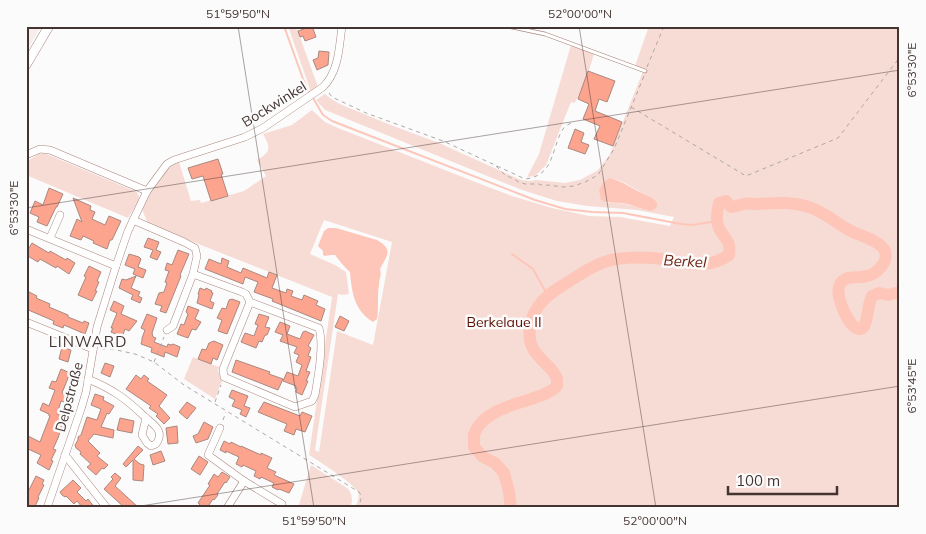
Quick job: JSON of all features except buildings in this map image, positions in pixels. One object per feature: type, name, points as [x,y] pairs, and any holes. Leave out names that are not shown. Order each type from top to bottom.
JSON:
[{"type":"street","points":[[26,65],[48,26]]},
{"type":"street","name":"Bockwinkel","points":[[140,208],[147,191],[166,164],[245,137],[263,128],[323,87],[329,81],[337,64],[342,26]]},
{"type":"street","points":[[26,155],[40,148],[50,150],[147,191]]},
{"type":"street","name":"Delpstraße","points":[[47,508],[81,409],[97,327],[128,231],[140,208]]},
{"type":"street","points":[[50,238],[60,215]]},
{"type":"street","points":[[133,220],[195,248],[197,256],[193,274],[173,326],[167,330]]},
{"type":"street","points":[[26,229],[116,266]]},
{"type":"street","points":[[193,274],[242,292],[246,294],[250,302],[319,328],[321,347],[315,395],[312,401],[295,406],[224,377],[223,369],[250,302]]},
{"type":"street","points":[[26,322],[94,349]]},
{"type":"street","points":[[88,379],[116,392],[130,402],[146,418]]},
{"type":"street","points":[[220,428],[208,455],[244,481],[282,504]]},
{"type":"street","points":[[65,455],[107,508]]},
{"type":"street","points":[[226,508],[244,481]]},
{"type":"lane","points":[[507,26],[545,34],[645,71]]},
{"type":"path","points":[[496,165],[504,174],[525,184],[574,186],[598,175],[614,150],[664,26]]},
{"type":"path","points":[[631,107],[746,176],[838,138],[900,56]]},
{"type":"path","points":[[323,87],[332,97],[366,113],[443,141],[525,179],[533,178],[542,173],[549,164],[564,128],[573,122]]},
{"type":"path","points":[[154,362],[167,330]]},
{"type":"path","points":[[94,349],[112,349],[135,354],[154,362],[184,385],[226,412],[359,492],[361,498],[358,508]]},
{"type":"path","points":[[215,404],[224,377]]},
{"type":"path","points":[[220,428],[226,412]]},
{"type":"shaded area","points":[[26,26],[41,26],[26,52]]},
{"type":"shaded area","points":[[611,178],[651,197],[657,203],[657,206],[654,210],[649,211],[628,204],[601,200],[599,190],[604,182]]},
{"type":"shaded area","points":[[328,228],[336,228],[377,240],[386,247],[388,253],[380,269],[377,319],[373,322],[362,312],[355,300],[350,272],[335,255],[323,255],[323,251],[318,246],[324,231]]},
{"type":"green space","points":[[288,26],[296,26],[318,87],[311,92]]},
{"type":"green space","name":"Berkelaue II","points":[[649,26],[900,26],[900,508],[355,508],[359,496],[355,488],[309,455],[332,297],[148,224],[142,209],[157,182],[167,170],[179,162],[191,201],[200,200],[201,203],[244,191],[266,176],[257,160],[268,149],[263,134],[292,125],[312,110],[325,122],[338,128],[512,196],[552,208],[589,216],[620,217],[670,226],[674,217],[637,210],[587,206],[557,201],[522,190],[325,110],[316,100],[325,94],[343,106],[442,144],[521,180],[565,183],[580,180],[598,170],[610,154],[644,69],[635,66]],"holes":[[[611,178],[649,196],[642,209],[624,204],[607,203]],[[324,220],[392,242],[373,345],[337,331],[319,452],[315,450],[338,294],[349,294],[346,272],[310,254]]]},
{"type":"green space","points":[[571,45],[594,54],[586,80],[577,99],[574,103],[571,102],[546,165],[535,176],[527,177],[539,154]]},
{"type":"green space","points":[[44,153],[137,192],[140,199],[128,218],[26,175],[26,162]]},
{"type":"green space","points":[[193,357],[219,367],[218,371],[222,381],[215,399],[184,379]]},
{"type":"green space","points":[[311,465],[347,488],[352,498],[350,508],[298,508]]},
{"type":"waterway","points":[[284,26],[310,94]]},
{"type":"waterway","points":[[313,98],[323,115],[332,121],[535,200],[565,209],[623,213],[681,224],[692,225],[717,221]]},
{"type":"waterway","name":"Berkel","points":[[511,508],[504,473],[495,463],[483,457],[474,447],[474,435],[482,422],[495,412],[546,394],[557,386],[555,375],[534,351],[530,340],[530,327],[534,313],[547,296],[589,269],[616,259],[628,258],[656,258],[696,264],[713,263],[729,255],[729,243],[717,224],[719,203],[726,201],[731,207],[743,204],[789,203],[802,205],[821,212],[847,229],[883,247],[886,255],[884,263],[875,273],[863,277],[845,279],[840,284],[839,294],[842,308],[852,325],[858,329],[863,328],[872,296],[879,293],[888,295],[900,292]]},
{"type":"waterway","points":[[512,254],[533,269],[548,296]]},
{"type":"district","name":"LINWARD","points":[[88,341]]}]
